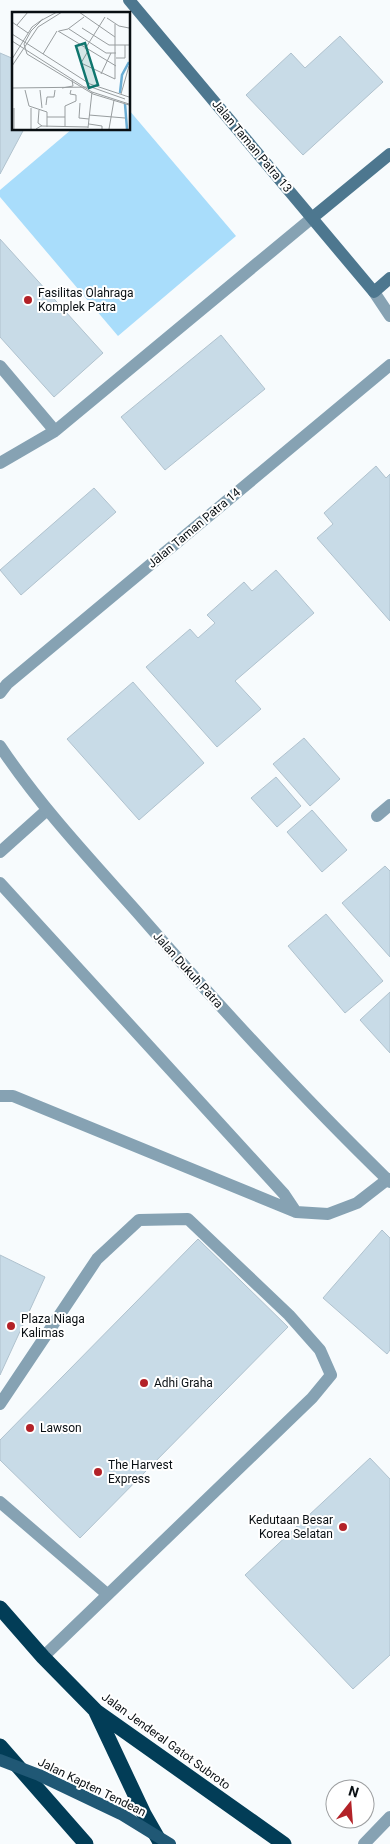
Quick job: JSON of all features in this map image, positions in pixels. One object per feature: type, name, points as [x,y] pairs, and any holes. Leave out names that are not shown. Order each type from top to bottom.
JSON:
[{"type":"highway","name":"Jalan Jenderal Gatot Subroto","points":[[0,1608],[43,1657],[96,1711],[284,1844]]},
{"type":"highway","points":[[96,1711],[144,1814],[161,1844]]},
{"type":"highway","points":[[0,1746],[86,1844]]},
{"type":"main road","name":"Jalan Kapten Tendean","points":[[0,1760],[39,1775],[121,1814],[170,1844]]},
{"type":"street","name":"Jalan Taman Patra 13","points":[[129,0],[374,292]]},
{"type":"street","points":[[0,463],[55,431],[390,154]]},
{"type":"street","points":[[390,278],[374,292],[390,316]]},
{"type":"street","name":"Jalan Taman Patra 14","points":[[0,693],[7,684],[390,365]]},
{"type":"street","points":[[0,366],[55,431]]},
{"type":"street","name":"Jalan Dukuh Patra","points":[[0,746],[47,810],[188,970],[322,1115],[389,1180]]},
{"type":"street","points":[[377,816],[390,805]]},
{"type":"street","points":[[0,852],[47,810]]},
{"type":"street","points":[[0,884],[277,1187],[296,1212]]},
{"type":"street","points":[[0,1096],[13,1096],[296,1212],[328,1214],[357,1204],[389,1180]]},
{"type":"street","points":[[0,1404],[97,1259],[139,1220],[188,1219],[289,1315],[320,1350],[331,1375],[312,1398],[43,1657]]},
{"type":"street","points":[[0,1502],[107,1594]]},
{"type":"street","points":[[364,1844],[390,1817]]},
{"type":"shaded area","points":[[130,111],[236,236],[118,336],[0,197],[0,190],[71,130],[130,130]]},
{"type":"building","points":[[340,36],[383,82],[303,155],[246,95],[291,53],[305,68]]},
{"type":"building","points":[[0,53],[12,58],[12,130],[23,130],[0,174]]},
{"type":"building","name":"Fasilitas Olahraga Komplek Patra","points":[[0,239],[103,353],[54,397],[0,337]]},
{"type":"building","points":[[221,335],[265,389],[165,470],[121,417]]},
{"type":"building","points":[[376,466],[386,478],[390,474],[390,621],[317,538],[333,524],[324,513]]},
{"type":"building","points":[[94,488],[116,512],[21,595],[0,570]]},
{"type":"building","points":[[276,570],[314,613],[235,681],[261,709],[217,747],[146,667],[190,629],[198,638],[215,623],[207,615],[244,582],[252,591]]},
{"type":"building","points":[[133,682],[204,763],[139,820],[67,739]]},
{"type":"building","points":[[304,738],[340,779],[310,806],[273,764]]},
{"type":"building","points":[[276,777],[301,806],[277,827],[251,798]]},
{"type":"building","points":[[312,810],[347,850],[322,872],[287,832]]},
{"type":"building","points":[[385,866],[390,871],[390,957],[342,903]]},
{"type":"building","points":[[326,914],[383,981],[345,1013],[288,946]]},
{"type":"building","points":[[390,992],[390,1053],[360,1020]]},
{"type":"building","points":[[382,1230],[390,1238],[390,1350],[387,1354],[323,1298]]},
{"type":"building","name":"Adhi Graha","points":[[198,1239],[288,1327],[80,1538],[0,1460],[0,1440]]},
{"type":"building","name":"Plaza Niaga Kalimas","points":[[0,1255],[45,1277],[0,1375]]},
{"type":"building","name":"Kedutaan Besar Korea Selatan","points":[[370,1458],[390,1479],[390,1655],[353,1689],[245,1575]]},
{"type":"place","name":"Fasilitas Olahraga Komplek Patra","points":[[28,300]]},
{"type":"place","name":"Plaza Niaga Kalimas","points":[[11,1326]]},
{"type":"place","name":"Adhi Graha","points":[[144,1383]]},
{"type":"place","name":"Lawson","points":[[30,1428]]},
{"type":"place","name":"The Harvest Express","points":[[98,1472]]},
{"type":"place","name":"Kedutaan Besar Korea Selatan","points":[[343,1527]]}]
